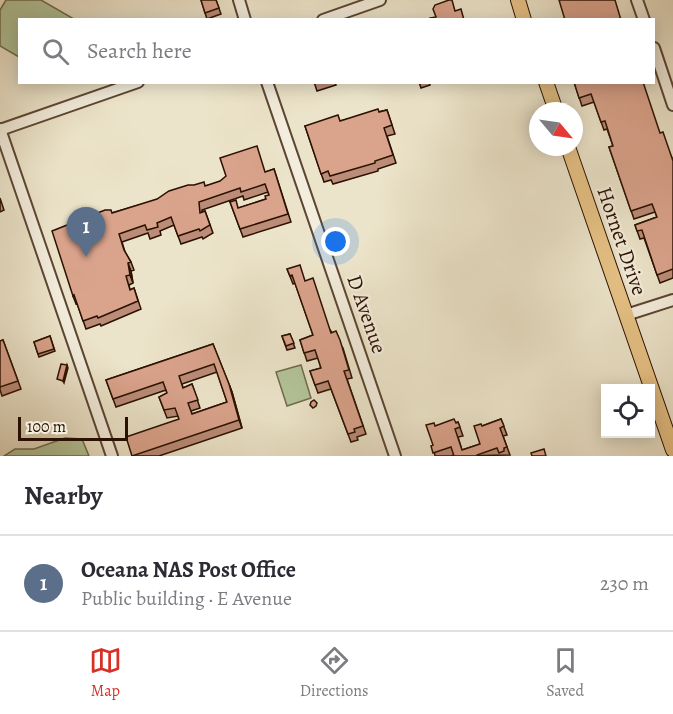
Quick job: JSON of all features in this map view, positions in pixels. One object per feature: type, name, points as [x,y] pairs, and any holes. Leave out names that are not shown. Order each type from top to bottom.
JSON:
[{"type":"main road","points":[[518,0],[523,18]]},
{"type":"main road","points":[[547,84],[553,102]]},
{"type":"main road","name":"Hornet Drive","points":[[571,156],[673,450]]},
{"type":"street","points":[[239,0],[244,18]]},
{"type":"street","points":[[329,18],[380,0]]},
{"type":"street","points":[[637,0],[643,18]]},
{"type":"street","points":[[655,51],[673,105]]},
{"type":"street","points":[[112,456],[0,130],[132,84]]},
{"type":"street","name":"D Avenue","points":[[268,84],[395,456]]},
{"type":"street","points":[[626,315],[673,300]]},
{"type":"green space","points":[[6,0],[41,0],[72,18],[18,18],[18,56],[0,46],[0,10]]},
{"type":"green space","points":[[301,365],[311,398],[287,406],[276,372]]},
{"type":"green space","points":[[65,438],[82,439],[89,456],[4,456],[15,449],[34,449]]},
{"type":"building","points":[[201,0],[216,0],[219,8],[205,13]]},
{"type":"building","points":[[452,0],[455,11],[461,9],[463,18],[430,18],[436,17],[433,9],[435,5]]},
{"type":"building","points":[[559,0],[615,0],[620,18],[564,18]]},
{"type":"building","points":[[575,84],[644,84],[660,133],[663,132],[673,161],[673,269],[657,275],[642,230],[637,231],[635,225],[657,217],[652,204],[631,211],[609,147],[613,146],[605,121],[601,122],[591,94],[579,98]]},
{"type":"building","points":[[378,109],[379,112],[387,110],[392,125],[384,128],[393,155],[375,161],[375,163],[330,176],[328,171],[321,174],[305,126],[338,115],[340,121]]},
{"type":"building","points":[[257,146],[265,172],[274,169],[288,214],[240,229],[230,202],[236,200],[238,208],[266,199],[265,196],[269,195],[265,184],[241,192],[240,188],[199,202],[200,213],[205,211],[210,225],[200,231],[199,229],[178,236],[171,217],[157,223],[158,227],[147,230],[145,225],[119,234],[131,262],[128,263],[130,275],[126,276],[130,290],[134,288],[138,301],[98,318],[97,316],[83,321],[52,231],[105,210],[111,210],[112,213],[157,199],[169,191],[188,185],[204,182],[205,186],[220,181],[226,176],[220,158]]},
{"type":"building","points":[[300,265],[305,281],[313,278],[331,333],[336,331],[340,340],[349,370],[344,371],[363,426],[354,429],[355,432],[348,434],[328,381],[315,385],[310,371],[321,368],[315,350],[304,353],[300,340],[313,335],[292,275],[290,276],[287,269]]},
{"type":"building","points":[[290,334],[294,343],[286,346],[282,336]]},
{"type":"building","points":[[50,336],[54,349],[38,354],[34,342]]},
{"type":"building","points":[[3,340],[18,381],[0,387],[0,341]]},
{"type":"building","points":[[213,344],[229,384],[239,420],[132,456],[126,437],[179,419],[175,408],[164,410],[159,397],[167,393],[163,382],[113,399],[106,380]],"holes":[[[214,364],[227,402],[192,414],[188,403],[198,400],[192,384],[183,388],[179,376]]]},
{"type":"building","points":[[61,364],[67,365],[63,381],[57,379]]},
{"type":"building","points":[[314,400],[317,403],[313,408],[310,405]]},
{"type":"building","points":[[454,419],[460,427],[455,429],[462,450],[480,444],[474,426],[481,424],[482,426],[501,419],[504,426],[500,428],[507,447],[499,453],[497,448],[477,456],[454,456],[451,447],[433,453],[431,446],[433,445],[426,425],[434,423],[435,426]]},
{"type":"building","points":[[544,449],[546,456],[532,456],[531,453]]},
{"type":"place","name":"Oceana NAS Post Office","points":[[86,257]]}]
